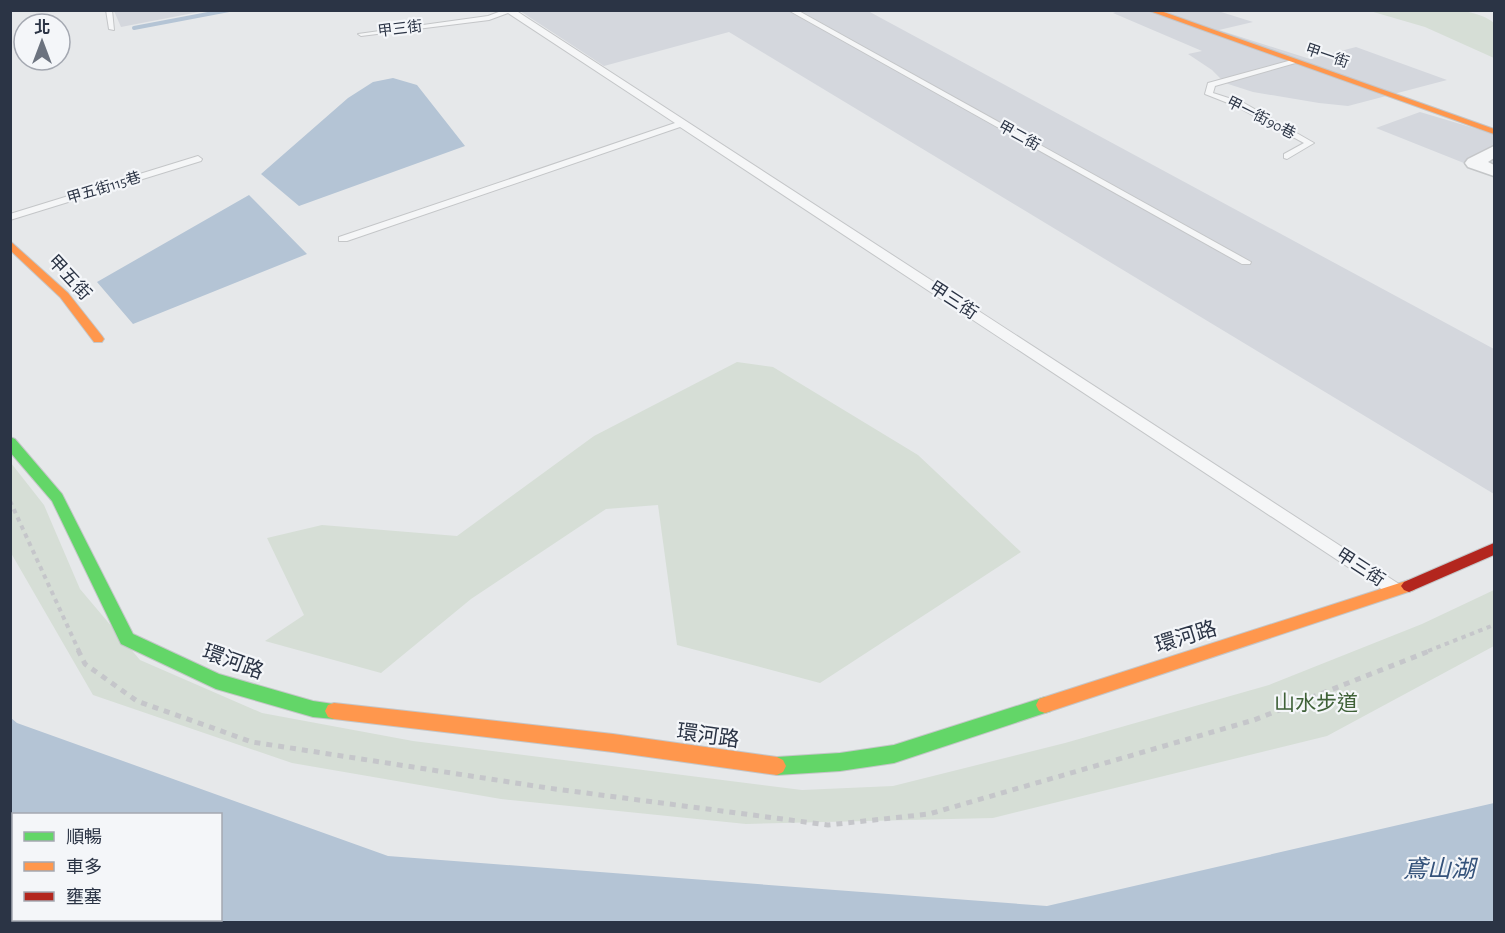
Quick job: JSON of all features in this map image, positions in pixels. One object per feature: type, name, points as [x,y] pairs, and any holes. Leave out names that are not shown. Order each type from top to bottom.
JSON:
[{"type":"street","name":"甲一街","points":[[1150,10],[1494,132]]},
{"type":"street","points":[[1494,151],[1474,163],[1494,171]]},
{"type":"street","name":"甲五街","points":[[10,244],[64,296],[98,339]]},
{"type":"street","name":"環河路","points":[[10,442],[57,498],[127,639],[216,681],[314,710],[613,744],[782,767],[894,754],[1397,591],[1494,549]]},
{"type":"lane","points":[[109,10],[112,29]]},
{"type":"lane","name":"甲二街","points":[[791,10],[1246,262]]},
{"type":"lane","name":"甲三街","points":[[361,34],[489,18],[511,11],[1397,591]]},
{"type":"lane","name":"甲一街90巷","points":[[1287,156],[1310,143],[1241,105],[1209,94],[1211,85],[1295,62]]},
{"type":"lane","points":[[343,239],[683,123]]},
{"type":"lane","name":"甲五街115巷","points":[[10,217],[198,159]]},
{"type":"shaded area","points":[[1122,10],[1218,11],[1253,22],[1219,30],[1310,59],[1356,47],[1447,80],[1348,106],[1253,92],[1225,83],[1212,70],[1188,54],[1202,51],[1113,13]]},
{"type":"shaded area","points":[[114,11],[204,11],[121,27]]},
{"type":"shaded area","points":[[520,11],[868,11],[1494,349],[1494,494],[729,32],[604,66]]},
{"type":"shaded area","points":[[1420,112],[1494,134],[1494,175],[1376,128]]},
{"type":"green space","points":[[1435,9],[1469,12],[1483,16],[1494,23],[1494,58],[1425,27],[1370,11]]},
{"type":"green space","points":[[737,362],[773,367],[918,455],[1021,552],[820,683],[677,645],[658,505],[606,509],[471,599],[381,673],[265,641],[304,615],[267,538],[322,525],[457,536],[594,436]]},
{"type":"green space","name":"山水步道","points":[[11,463],[44,505],[80,589],[140,660],[262,713],[413,741],[802,790],[893,786],[1065,743],[1269,685],[1422,624],[1494,590],[1494,646],[1327,736],[993,818],[746,824],[501,799],[292,763],[93,695],[11,553]]},
{"type":"water","points":[[393,78],[417,85],[465,146],[299,206],[261,174],[348,98],[373,82]]},
{"type":"water","points":[[249,195],[307,254],[133,324],[97,282]]},
{"type":"water","name":"鳶山湖","points":[[11,718],[17,723],[388,856],[1047,906],[1494,803],[1494,922],[11,922]]},
{"type":"waterway","points":[[134,28],[229,10]]},
{"type":"traffic: fast","points":[[10,442],[57,498],[127,639],[216,681],[313,709],[334,711]]},
{"type":"traffic: fast","points":[[777,766],[840,762],[894,754],[1045,705]]},
{"type":"traffic: slow","points":[[1150,10],[1494,132]]},
{"type":"traffic: slow","points":[[10,244],[64,295],[98,339]]},
{"type":"traffic: slow","points":[[1045,705],[1409,586]]},
{"type":"traffic: slow","points":[[334,711],[613,743],[777,766]]},
{"type":"traffic: jam","points":[[1409,586],[1494,549]]}]
